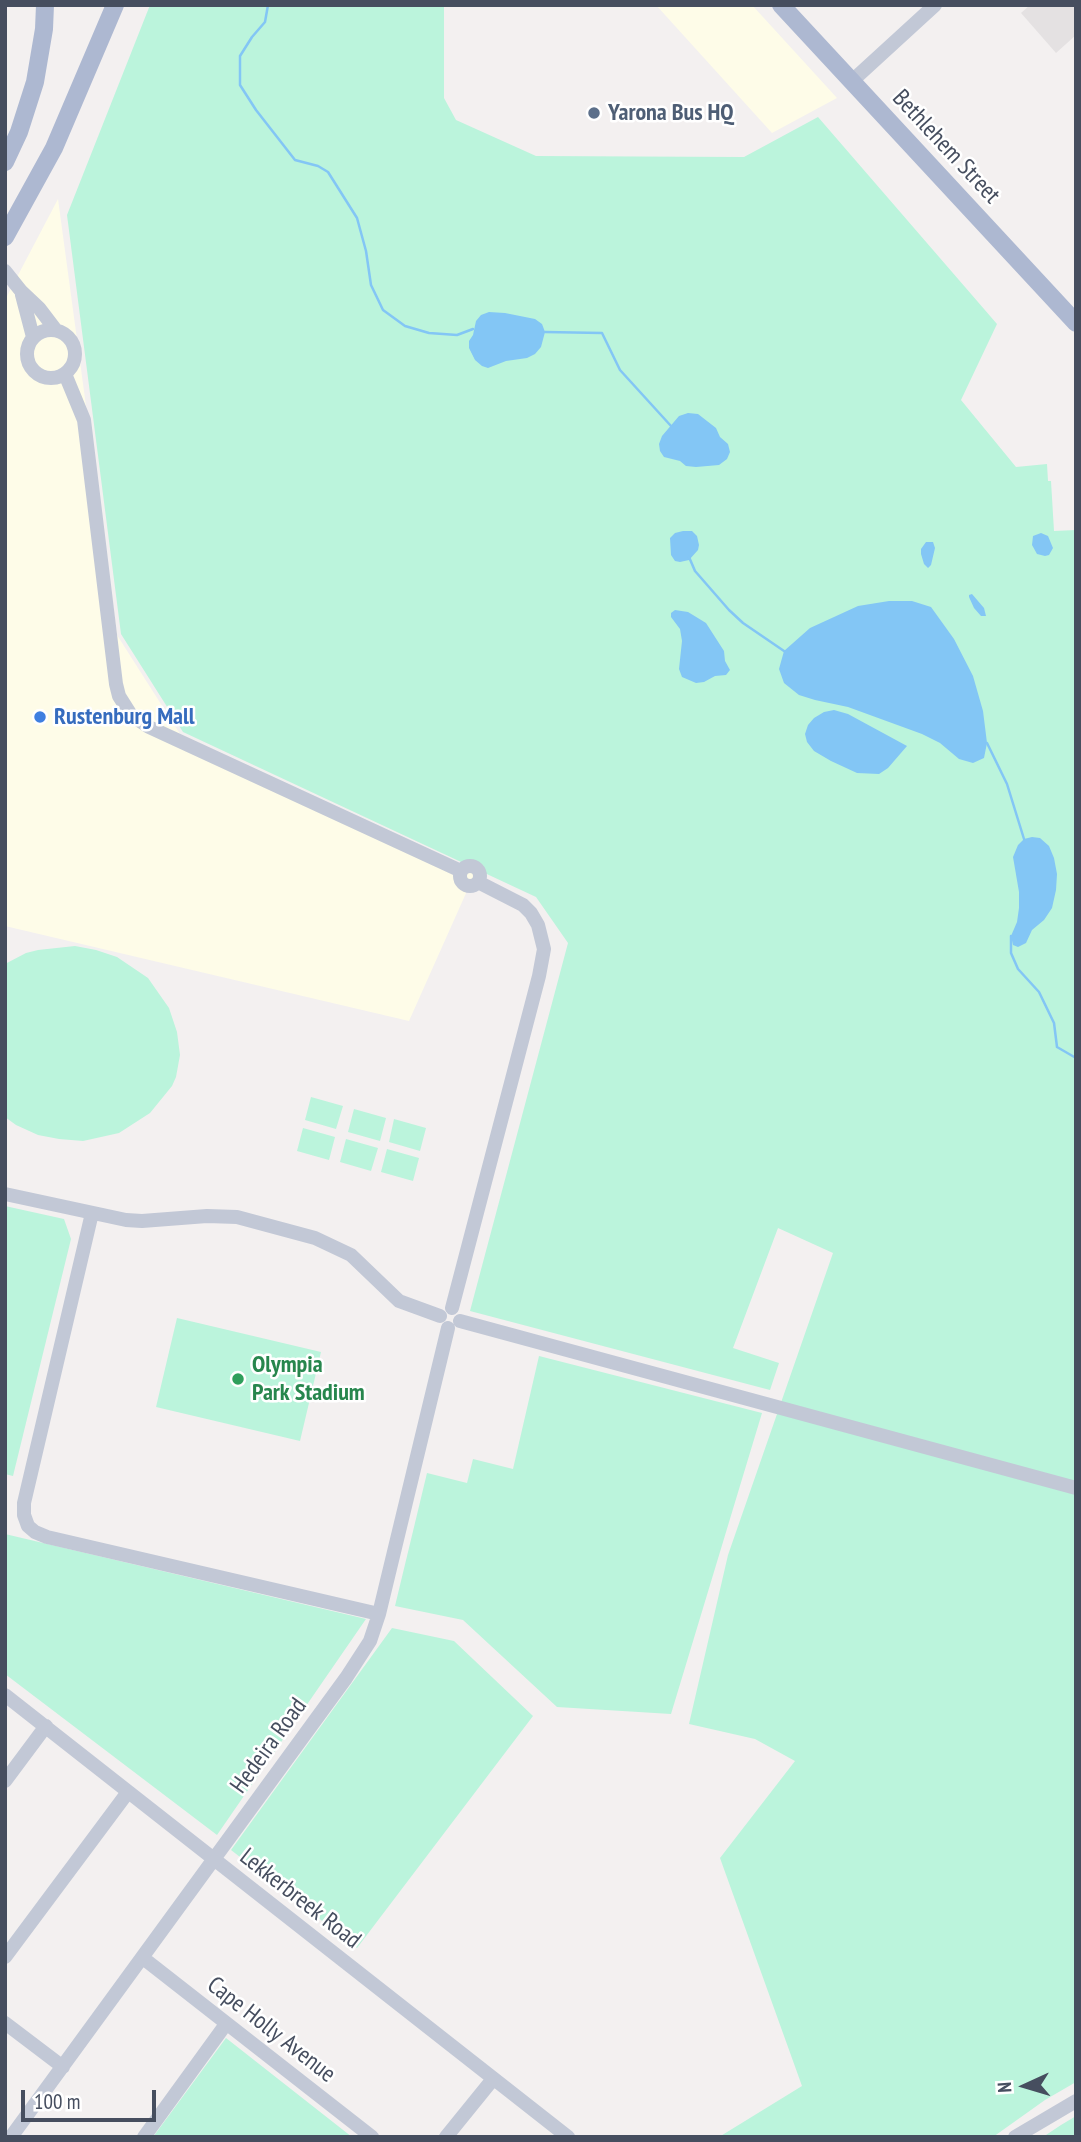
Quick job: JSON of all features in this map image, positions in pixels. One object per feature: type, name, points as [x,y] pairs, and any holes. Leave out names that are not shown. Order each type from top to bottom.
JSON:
[{"type":"main road","points":[[5,162],[19,132],[35,82],[45,5]]},
{"type":"main road","points":[[5,237],[54,148],[115,5]]},
{"type":"main road","name":"Bethlehem Street","points":[[781,5],[1076,323]]},
{"type":"street","points":[[852,82],[935,5]]},
{"type":"street","points":[[5,271],[55,329],[70,337],[76,353],[71,369],[65,374],[57,378],[42,377],[30,366],[27,351],[33,337],[39,332],[55,329]]},
{"type":"street","points":[[21,291],[33,337]]},
{"type":"street","name":"Hedeira Road","points":[[11,2137],[346,1678],[370,1641],[379,1614],[450,1318],[544,949],[538,925],[523,905],[478,882],[469,886],[463,884],[461,871],[164,734],[131,715],[119,696],[116,684],[85,429],[80,409],[65,374]]},
{"type":"street","points":[[5,1194],[126,1220],[229,1216],[315,1238],[351,1255],[399,1301],[450,1318],[1076,1488]]},
{"type":"street","points":[[92,1213],[24,1503],[24,1515],[28,1525],[35,1532],[47,1537],[379,1614]]},
{"type":"street","name":"Lekkerbreek Road","points":[[5,1695],[568,2137]]},
{"type":"street","points":[[5,1780],[46,1726]]},
{"type":"street","points":[[5,1957],[128,1792]]},
{"type":"street","name":"Cape Holly Avenue","points":[[143,1958],[372,2137]]},
{"type":"street","points":[[5,2023],[63,2067]]},
{"type":"street","points":[[144,2137],[226,2024]]},
{"type":"street","points":[[446,2137],[493,2079]]},
{"type":"street","points":[[1015,2137],[1076,2101]]},
{"type":"shaded area","points":[[656,5],[752,5],[837,98],[772,133]]},
{"type":"shaded area","points":[[1030,5],[1076,5],[1076,35],[1056,53],[1021,13]]},
{"type":"shaded area","points":[[58,199],[117,635],[180,734],[475,873],[409,1021],[5,926],[5,300]]},
{"type":"green space","points":[[150,5],[444,5],[444,98],[456,120],[536,156],[744,157],[818,117],[997,324],[961,400],[1016,467],[1047,464],[1048,481],[1051,481],[1054,531],[1076,530],[1076,2082],[1045,2100],[993,2137],[719,2137],[802,2086],[720,1858],[795,1761],[755,1739],[689,1724],[728,1555],[833,1253],[778,1228],[733,1348],[779,1363],[770,1390],[470,1311],[568,943],[536,897],[183,732],[121,634],[67,215]]},
{"type":"green space","points":[[75,946],[117,957],[148,978],[169,1008],[177,1032],[180,1055],[172,1086],[150,1113],[119,1133],[83,1141],[38,1135],[5,1117],[5,964],[26,953]]},
{"type":"green space","points":[[311,1097],[343,1106],[336,1129],[305,1120]]},
{"type":"green space","points":[[354,1109],[386,1118],[380,1141],[348,1132]]},
{"type":"green space","points":[[394,1119],[426,1128],[420,1151],[389,1142]]},
{"type":"green space","points":[[303,1128],[335,1137],[329,1160],[297,1151]]},
{"type":"green space","points":[[346,1139],[378,1148],[371,1171],[340,1162]]},
{"type":"green space","points":[[387,1149],[419,1158],[413,1181],[381,1172]]},
{"type":"green space","points":[[5,1206],[64,1219],[71,1239],[13,1476],[5,1474]]},
{"type":"green space","name":"Olympia Park Stadium","points":[[177,1318],[321,1352],[300,1441],[156,1407]]},
{"type":"green space","points":[[539,1356],[762,1413],[671,1714],[557,1707],[463,1620],[395,1606],[427,1473],[467,1483],[473,1459],[513,1469]]},
{"type":"green space","points":[[5,1534],[366,1619],[217,1835],[5,1674]]},
{"type":"green space","points":[[392,1628],[454,1641],[533,1716],[357,1948],[231,1850]]},
{"type":"green space","points":[[226,2038],[352,2137],[153,2137]]},
{"type":"green space","points":[[1076,2116],[1076,2137],[1043,2137],[1061,2125]]},
{"type":"water","points":[[489,312],[535,319],[542,324],[545,332],[541,347],[527,358],[506,361],[488,368],[482,366],[475,360],[469,348],[469,341],[476,321]]},
{"type":"water","points":[[698,414],[716,428],[720,437],[728,444],[730,452],[727,459],[719,465],[686,466],[680,461],[664,457],[660,451],[662,436],[679,416]]},
{"type":"water","points":[[683,531],[692,531],[697,536],[699,545],[689,560],[680,562],[675,561],[671,555],[670,538]]},
{"type":"water","points":[[1041,533],[1048,536],[1053,548],[1049,555],[1037,554],[1032,545],[1033,536]]},
{"type":"water","points":[[926,542],[933,542],[935,548],[928,568],[921,554]]},
{"type":"water","points":[[972,594],[984,608],[986,616],[981,616],[974,608],[969,597]]},
{"type":"water","points":[[889,601],[912,601],[931,607],[954,639],[973,676],[983,711],[987,743],[984,758],[973,763],[959,759],[940,743],[922,734],[848,707],[799,695],[784,683],[779,669],[784,651],[810,628],[858,606]]},
{"type":"water","points":[[675,610],[688,612],[706,623],[724,651],[730,670],[726,675],[696,683],[682,677],[679,669],[682,641],[680,629],[671,617]]},
{"type":"water","points":[[834,710],[848,714],[907,746],[888,768],[879,774],[857,773],[831,761],[814,751],[805,734],[814,718]]},
{"type":"water","points":[[1040,838],[1049,846],[1057,874],[1056,890],[1052,908],[1044,920],[1032,930],[1026,943],[1018,947],[1013,945],[1011,936],[1019,908],[1013,857],[1018,845],[1024,839]]},
{"type":"waterway","points":[[268,5],[265,22],[240,56],[240,85],[295,160],[318,166],[328,172],[357,218],[371,285],[383,310],[405,326],[429,333],[457,335],[473,329]]},
{"type":"waterway","points":[[545,332],[602,333],[620,370],[671,426]]},
{"type":"waterway","points":[[689,557],[695,571],[729,610],[784,651]]},
{"type":"waterway","points":[[987,743],[1007,784],[1024,839]]},
{"type":"waterway","points":[[1011,936],[1011,953],[1018,969],[1039,992],[1054,1023],[1057,1047],[1076,1058]]},
{"type":"place","name":"Yarona Bus HQ","points":[[594,113]]},
{"type":"place","name":"Rustenburg Mall","points":[[40,717]]},
{"type":"place","name":"Olympia Park Stadium","points":[[238,1379]]}]
